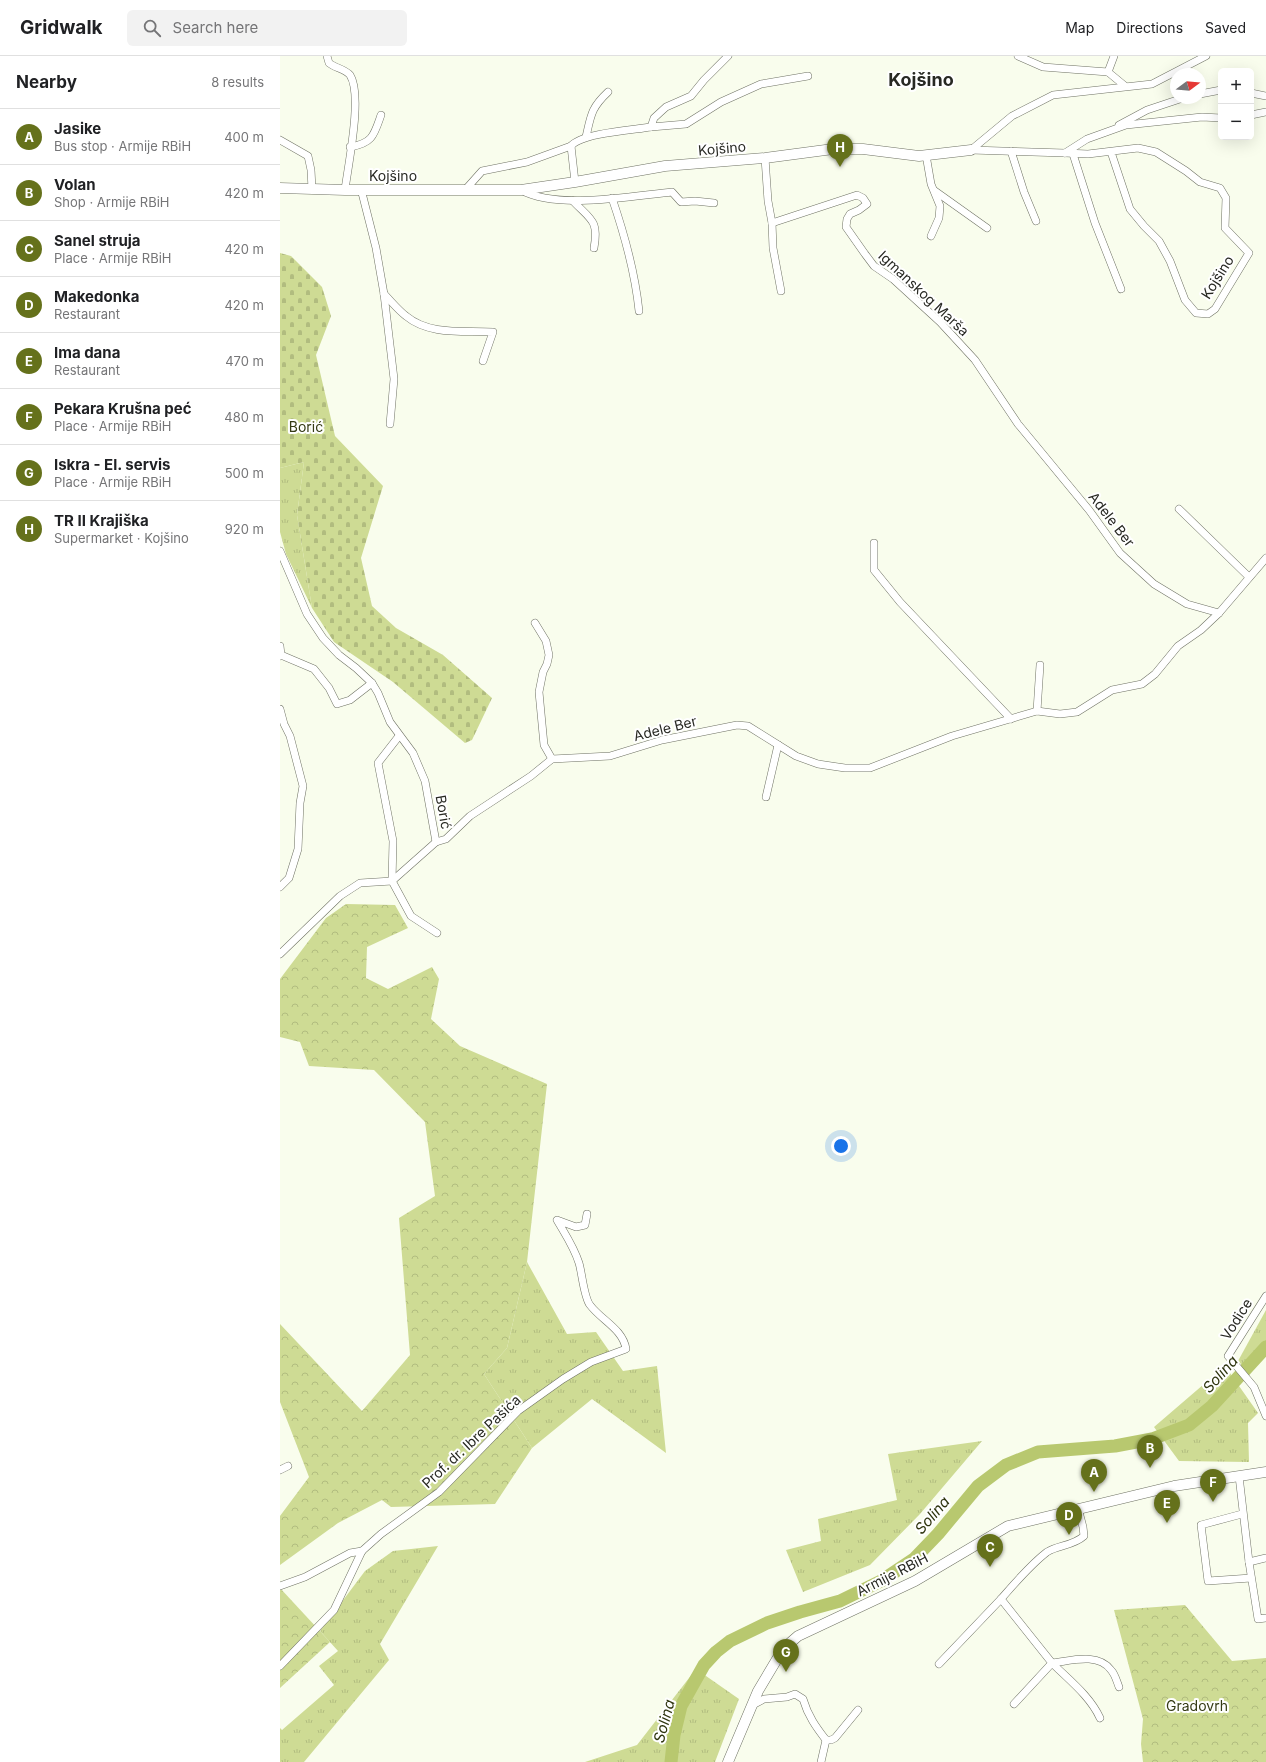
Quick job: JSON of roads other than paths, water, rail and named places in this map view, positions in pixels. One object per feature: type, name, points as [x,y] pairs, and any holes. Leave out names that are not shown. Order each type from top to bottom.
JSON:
[{"type":"street","name":"Kojšino","points":[[327,56],[329,63],[349,74],[353,81],[355,92],[355,110],[345,190]]},
{"type":"street","points":[[651,127],[654,118],[666,107],[691,96],[704,80],[728,56]]},
{"type":"street","points":[[1018,56],[1043,67],[1108,72],[1125,86]]},
{"type":"street","points":[[1108,72],[1114,56]]},
{"type":"street","points":[[971,150],[1012,116],[1053,95],[1152,84],[1174,74],[1206,56]]},
{"type":"street","points":[[466,189],[482,172],[527,162],[572,146],[574,143],[586,137],[651,127],[686,124],[721,102],[761,84],[808,76]]},
{"type":"street","points":[[1206,93],[1218,91]]},
{"type":"street","points":[[586,137],[591,112],[598,101],[608,92]]},
{"type":"street","points":[[1254,94],[1266,96]]},
{"type":"street","points":[[1113,130],[1128,119],[1147,110],[1170,102]]},
{"type":"street","points":[[1254,114],[1266,112]]},
{"type":"street","points":[[350,147],[364,144],[370,139],[375,133],[381,116]]},
{"type":"street","points":[[1065,153],[1087,139],[1126,125],[1202,117],[1218,118]]},
{"type":"street","points":[[280,140],[308,156],[311,170],[312,189]]},
{"type":"street","points":[[572,146],[575,182]]},
{"type":"street","name":"Kojšino","points":[[280,188],[345,190],[521,190],[665,166],[765,158],[832,149],[863,149],[906,155],[926,155],[971,150],[1073,154],[1111,152],[1138,148],[1156,152],[1186,171],[1200,182],[1220,188],[1226,198],[1225,228],[1248,253],[1215,309],[1208,314],[1196,313],[1185,300],[1170,261],[1160,241],[1144,226],[1130,209],[1111,152]]},
{"type":"street","points":[[1011,151],[1024,192],[1036,221]]},
{"type":"street","points":[[1073,154],[1095,224],[1121,289]]},
{"type":"street","points":[[926,155],[931,184],[940,206],[939,218],[931,236]]},
{"type":"street","points":[[765,158],[768,201],[772,223],[773,248],[781,291]]},
{"type":"street","name":"Kojšino","points":[[361,189],[376,248],[384,294],[394,379],[390,424]]},
{"type":"street","name":"Kojšino","points":[[521,190],[531,196],[573,201],[672,192],[681,202],[695,201],[714,204]]},
{"type":"street","points":[[935,191],[987,228]]},
{"type":"street","name":"Igmanskog Marša","points":[[772,223],[802,214],[846,197],[857,195],[863,198],[867,204],[850,214],[847,219],[846,227],[864,254],[874,266],[893,279],[940,322],[975,360],[1018,424],[1038,449]]},
{"type":"street","points":[[612,198],[630,254],[639,311]]},
{"type":"street","points":[[573,201],[595,224],[596,234],[594,248]]},
{"type":"street","points":[[384,294],[406,317],[420,324],[451,332],[494,332],[483,361]]},
{"type":"street","name":"Adele Ber","points":[[1038,449],[1089,510],[1120,553],[1154,584],[1188,604],[1219,613]]},
{"type":"street","points":[[1179,509],[1249,577]]},
{"type":"street","points":[[874,543],[874,570],[900,602],[1011,719]]},
{"type":"street","name":"Borić","points":[[280,551],[307,614],[323,638],[339,655],[356,668],[372,684],[378,693],[390,722],[413,753],[425,781],[436,842],[392,881]]},
{"type":"street","name":"Adele Ber","points":[[552,759],[610,756],[662,740],[737,724],[748,726],[796,756],[818,764],[845,768],[870,768],[952,736],[1037,711],[1060,714],[1077,712],[1112,690],[1142,684],[1155,674],[1178,646],[1201,630],[1219,613],[1266,558]]},
{"type":"street","points":[[436,842],[446,839],[470,816],[531,776],[552,759],[544,745],[539,692],[542,672],[547,664],[549,654],[546,641],[535,623]]},
{"type":"street","points":[[280,646],[281,656],[314,669],[329,688],[337,704],[350,700],[372,684]]},
{"type":"street","points":[[1037,711],[1040,665]]},
{"type":"street","points":[[280,709],[282,724],[290,736],[303,786],[300,803],[298,849],[288,878],[280,887]]},
{"type":"street","points":[[399,736],[378,763],[393,841],[392,881],[411,916],[437,933]]},
{"type":"street","points":[[766,796],[778,745]]},
{"type":"street","points":[[280,954],[340,896],[360,883],[392,881]]},
{"type":"street","name":"Prof. dr. Ibre Pašića","points":[[280,1666],[334,1610],[362,1551],[382,1534],[439,1492],[518,1411],[563,1379],[591,1362],[626,1349],[624,1341],[610,1324],[589,1304],[579,1264],[570,1242],[557,1220],[576,1227],[585,1225],[587,1214]]},
{"type":"street","name":"Vodice","points":[[1264,1405],[1251,1382],[1230,1358],[1266,1296]]},
{"type":"street","points":[[1264,1405],[1266,1416]]},
{"type":"street","points":[[280,1470],[288,1466]]},
{"type":"street","name":"Armije RBiH","points":[[728,1762],[751,1706],[774,1663],[783,1649],[798,1636],[915,1581],[1008,1526],[1174,1486],[1266,1472]]},
{"type":"street","points":[[1239,1476],[1242,1514],[1258,1619],[1266,1618]]},
{"type":"street","points":[[939,1664],[1018,1580],[1048,1552],[1068,1546],[1084,1536],[1078,1508]]},
{"type":"street","points":[[1242,1514],[1201,1525],[1208,1581],[1251,1578]]},
{"type":"street","name":"Prof. dr. Ibre Pašića","points":[[280,1586],[305,1578],[350,1553],[362,1551]]},
{"type":"street","points":[[1249,1562],[1266,1558]]},
{"type":"street","points":[[1001,1599],[1052,1664],[1096,1708],[1100,1718]]},
{"type":"street","points":[[1014,1704],[1052,1664],[1089,1659],[1102,1662],[1111,1670],[1119,1687]]},
{"type":"street","points":[[751,1706],[764,1698],[787,1697],[795,1694],[803,1699],[806,1711],[811,1720],[826,1740],[821,1762]]},
{"type":"street","points":[[826,1740],[835,1738],[858,1710]]},
{"type":"waterway","name":"Solina","points":[[671,1762],[674,1735],[681,1706],[704,1665],[716,1652],[730,1641],[767,1623],[840,1601],[881,1581],[914,1559],[938,1534],[978,1486],[1006,1465],[1038,1452],[1115,1446],[1152,1439],[1189,1425],[1212,1406],[1266,1347]]},
{"type":"place","name":"TR II Krajiška","points":[[840,167]]},
{"type":"place","name":"Volan","points":[[1150,1468]]},
{"type":"place","name":"Jasike","points":[[1094,1492]]},
{"type":"place","name":"Pekara Krušna peć","points":[[1213,1502]]},
{"type":"place","name":"Ima dana","points":[[1167,1523]]},
{"type":"place","name":"Makedonka","points":[[1069,1535]]},
{"type":"place","name":"Sanel struja","points":[[990,1567]]},
{"type":"place","name":"Iskra - El. servis","points":[[786,1672]]},
{"type":"district","name":"Kojšino","points":[[921,79]]},
{"type":"park label","name":"Gradovrh","points":[[1197,1705]]}]
